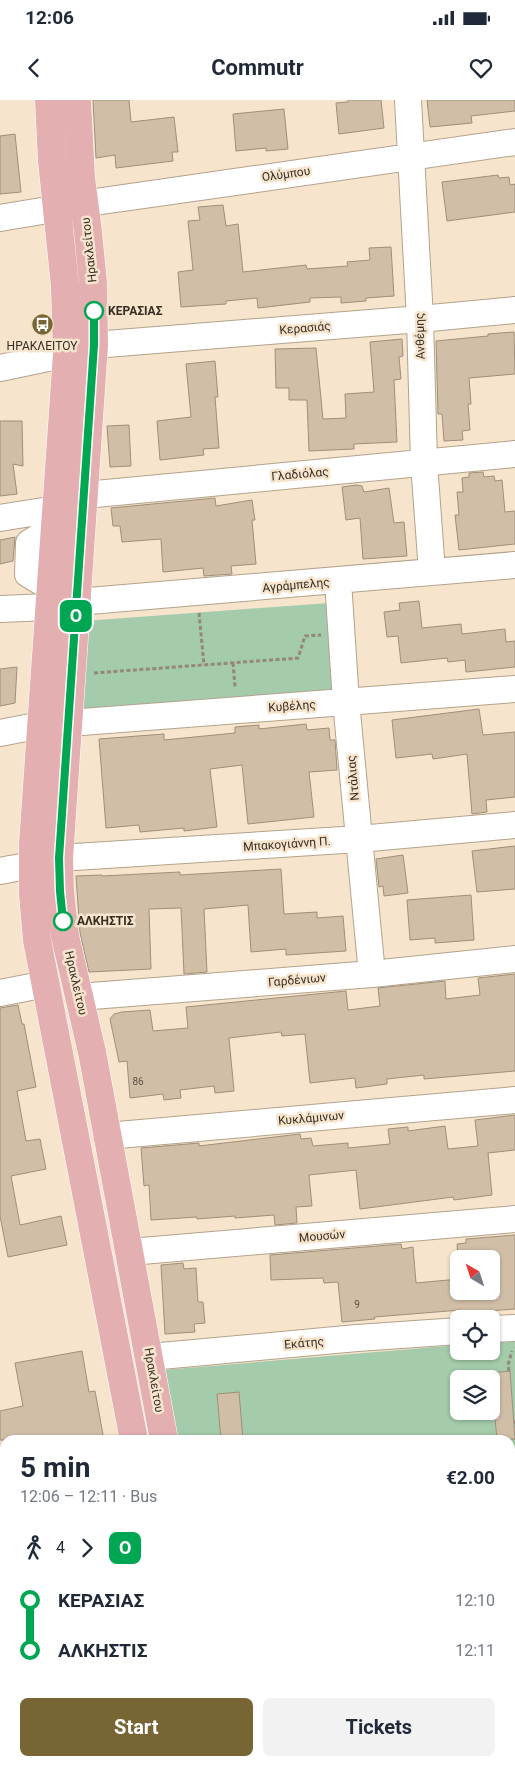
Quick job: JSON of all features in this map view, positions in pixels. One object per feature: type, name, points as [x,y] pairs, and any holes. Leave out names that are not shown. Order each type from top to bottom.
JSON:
[{"type":"main road","points":[[49,100],[52,161],[65,286],[67,354],[32,866],[33,894],[37,940],[133,1435]]},
{"type":"main road","name":"Ηρακλείτου","points":[[77,100],[81,178],[93,283],[94,345],[59,858],[60,891],[65,936],[92,1052],[163,1435]]},
{"type":"street","name":"Ανθέμης","points":[[408,100],[420,319],[424,462],[432,572]]},
{"type":"street","name":"Ολύμπου","points":[[0,218],[84,204],[515,142]]},
{"type":"street","name":"Κερασιάς","points":[[94,345],[515,310]]},
{"type":"street","points":[[0,368],[67,354]]},
{"type":"street","name":"Γλαδιόλας","points":[[85,495],[515,454]]},
{"type":"street","points":[[0,518],[56,518]]},
{"type":"street","name":"Αγράμπελης","points":[[77,602],[515,565]]},
{"type":"street","name":"Ντάλιας","points":[[338,581],[346,702],[372,974]]},
{"type":"street","points":[[0,609],[50,598]]},
{"type":"street","name":"Κυβέλης","points":[[69,723],[515,689]]},
{"type":"street","points":[[0,733],[41,725]]},
{"type":"street","name":"Μπακογιάννη Π.","points":[[59,858],[359,840],[515,825]]},
{"type":"street","points":[[0,871],[32,866],[42,867],[48,873],[57,920],[68,948]]},
{"type":"street","name":"Γαρδένιων","points":[[79,997],[372,974],[515,960]]},
{"type":"street","points":[[0,993],[46,984]]},
{"type":"street","name":"Κυκλάμινων","points":[[107,1136],[515,1100]]},
{"type":"street","name":"Μουσών","points":[[130,1252],[515,1219]]},
{"type":"street","name":"Εκάτης","points":[[150,1358],[357,1338],[450,1332]]},
{"type":"street","points":[[500,1333],[514,1338]]},
{"type":"path","points":[[197,593],[204,665]]},
{"type":"path","points":[[72,675],[298,658],[305,636],[341,633]]},
{"type":"path","points":[[508,1371],[514,1338]]},
{"type":"green space","points":[[329,603],[336,698],[80,719],[84,621]]},
{"type":"green space","points":[[515,1341],[515,1435],[174,1435],[163,1370],[450,1346],[450,1360],[500,1360],[500,1342]]},
{"type":"building","points":[[93,100],[129,100],[131,122],[174,117],[178,152],[172,152],[173,161],[116,168],[115,155],[96,158]]},
{"type":"building","points":[[348,100],[381,100],[384,128],[339,134],[336,103],[348,102]]},
{"type":"building","points":[[427,100],[515,100],[515,111],[471,116],[472,123],[430,127]]},
{"type":"building","points":[[284,109],[288,149],[266,151],[266,148],[236,151],[233,114]]},
{"type":"building","points":[[15,134],[21,192],[0,194],[0,136]]},
{"type":"building","points":[[498,175],[499,178],[509,177],[510,185],[515,184],[515,212],[447,221],[442,182]]},
{"type":"building","points":[[223,205],[226,226],[238,224],[243,272],[306,265],[307,269],[348,266],[347,262],[370,260],[369,248],[391,247],[394,296],[366,298],[366,301],[341,303],[341,297],[310,298],[310,302],[258,308],[257,298],[226,301],[226,304],[181,307],[178,272],[193,270],[188,221],[200,220],[198,207]]},
{"type":"building","points":[[514,332],[515,374],[469,378],[470,430],[462,431],[463,440],[444,441],[442,414],[438,414],[436,341]]},
{"type":"building","points":[[402,339],[403,356],[399,357],[401,379],[394,380],[397,442],[354,444],[354,449],[309,451],[307,400],[289,400],[289,388],[276,388],[275,349],[316,348],[323,419],[346,418],[345,394],[374,392],[370,342]]},
{"type":"building","points":[[215,361],[218,397],[215,397],[219,448],[203,449],[204,455],[160,460],[157,421],[191,417],[186,364]]},
{"type":"building","points":[[0,421],[22,421],[23,466],[13,464],[17,494],[0,496]]},
{"type":"building","points":[[129,425],[131,466],[110,467],[107,426]]},
{"type":"building","points":[[483,472],[484,477],[494,476],[495,481],[502,480],[505,512],[515,511],[515,544],[459,550],[455,515],[459,515],[457,492],[463,492],[462,478],[469,477],[469,473]]},
{"type":"building","points":[[362,486],[364,492],[389,488],[394,523],[404,522],[407,556],[363,559],[360,518],[346,520],[342,487]]},
{"type":"building","points":[[215,498],[216,506],[252,500],[255,520],[252,520],[256,564],[231,566],[232,574],[204,576],[203,568],[163,572],[161,539],[122,542],[120,526],[113,526],[111,508]]},
{"type":"building","points":[[15,537],[13,561],[0,564],[0,540]]},
{"type":"building","points":[[419,601],[422,628],[461,624],[462,634],[505,629],[506,642],[515,641],[515,667],[466,672],[465,660],[448,662],[447,658],[401,663],[398,636],[387,637],[384,612],[400,610],[399,603]]},
{"type":"building","points":[[17,667],[15,703],[0,706],[0,669]]},
{"type":"building","points":[[479,709],[483,735],[515,732],[515,797],[486,800],[487,812],[472,814],[467,754],[433,759],[432,754],[396,758],[392,720]]},
{"type":"building","points":[[306,724],[307,730],[329,728],[330,740],[335,740],[337,770],[309,772],[314,817],[248,824],[242,765],[210,769],[217,827],[184,831],[184,828],[140,832],[139,825],[106,828],[99,739],[164,734],[164,740],[235,733],[235,727],[259,725],[259,729]]},
{"type":"building","points":[[515,846],[515,889],[477,892],[472,851]]},
{"type":"building","points":[[403,855],[408,893],[384,896],[383,886],[379,887],[376,859]]},
{"type":"building","points":[[281,869],[284,914],[317,912],[317,918],[343,916],[346,951],[286,955],[286,949],[251,952],[248,905],[204,909],[207,972],[184,974],[181,908],[149,909],[151,969],[89,972],[80,933],[76,876],[180,872],[180,875]]},
{"type":"building","points":[[471,895],[474,940],[435,943],[435,938],[410,940],[407,900]]},
{"type":"building","points":[[515,974],[515,1071],[424,1079],[424,1075],[387,1079],[387,1084],[356,1088],[355,1078],[310,1083],[305,1034],[282,1036],[281,1032],[229,1038],[234,1091],[215,1093],[214,1086],[180,1090],[181,1098],[164,1100],[163,1094],[130,1098],[127,1061],[119,1062],[110,1019],[114,1014],[122,1012],[150,1010],[153,1031],[188,1028],[186,1007],[346,991],[348,1010],[380,1006],[378,988],[445,981],[446,999],[480,995],[478,978]]},
{"type":"building","points":[[18,1005],[22,1024],[24,1024],[36,1087],[17,1091],[26,1141],[40,1139],[46,1169],[11,1176],[20,1225],[61,1216],[67,1245],[8,1257],[0,1216],[0,1008]]},
{"type":"building","points":[[515,1115],[515,1150],[488,1153],[492,1195],[454,1200],[453,1197],[360,1209],[356,1170],[309,1175],[312,1206],[296,1207],[297,1223],[275,1225],[274,1215],[151,1220],[149,1185],[144,1186],[141,1148],[199,1143],[199,1146],[300,1134],[301,1139],[311,1138],[313,1146],[348,1143],[348,1148],[390,1144],[388,1129],[408,1127],[408,1131],[445,1126],[448,1149],[478,1146],[475,1120]]},
{"type":"building","points":[[515,1235],[515,1309],[450,1310],[342,1322],[338,1282],[324,1283],[323,1278],[271,1280],[270,1255],[401,1244],[402,1249],[413,1247],[416,1283],[450,1280],[450,1300],[500,1300],[500,1250],[457,1250],[457,1244],[466,1243],[466,1239]]},
{"type":"building","points":[[183,1263],[184,1269],[196,1268],[198,1302],[203,1302],[205,1323],[194,1324],[195,1332],[165,1334],[161,1265]]},
{"type":"building","points":[[82,1351],[89,1392],[95,1391],[103,1435],[0,1435],[0,1411],[23,1406],[15,1363]]},
{"type":"building","points":[[510,1371],[515,1435],[497,1435],[495,1420],[500,1420],[500,1372]]},
{"type":"building","points":[[239,1392],[243,1435],[221,1435],[217,1394]]},
{"type":"bus line","name":"Ο","points":[[63,921],[59,858],[87,466],[94,345],[94,311]]},
{"type":"place","name":"ΚΕΡΑΣΙΑΣ","points":[[94,311]]},
{"type":"place","name":"ΗΡΑΚΛΕΙΤΟΥ","points":[[42,325]]},
{"type":"place","name":"ΑΛΚΗΣΤΙΣ","points":[[63,921]]}]
